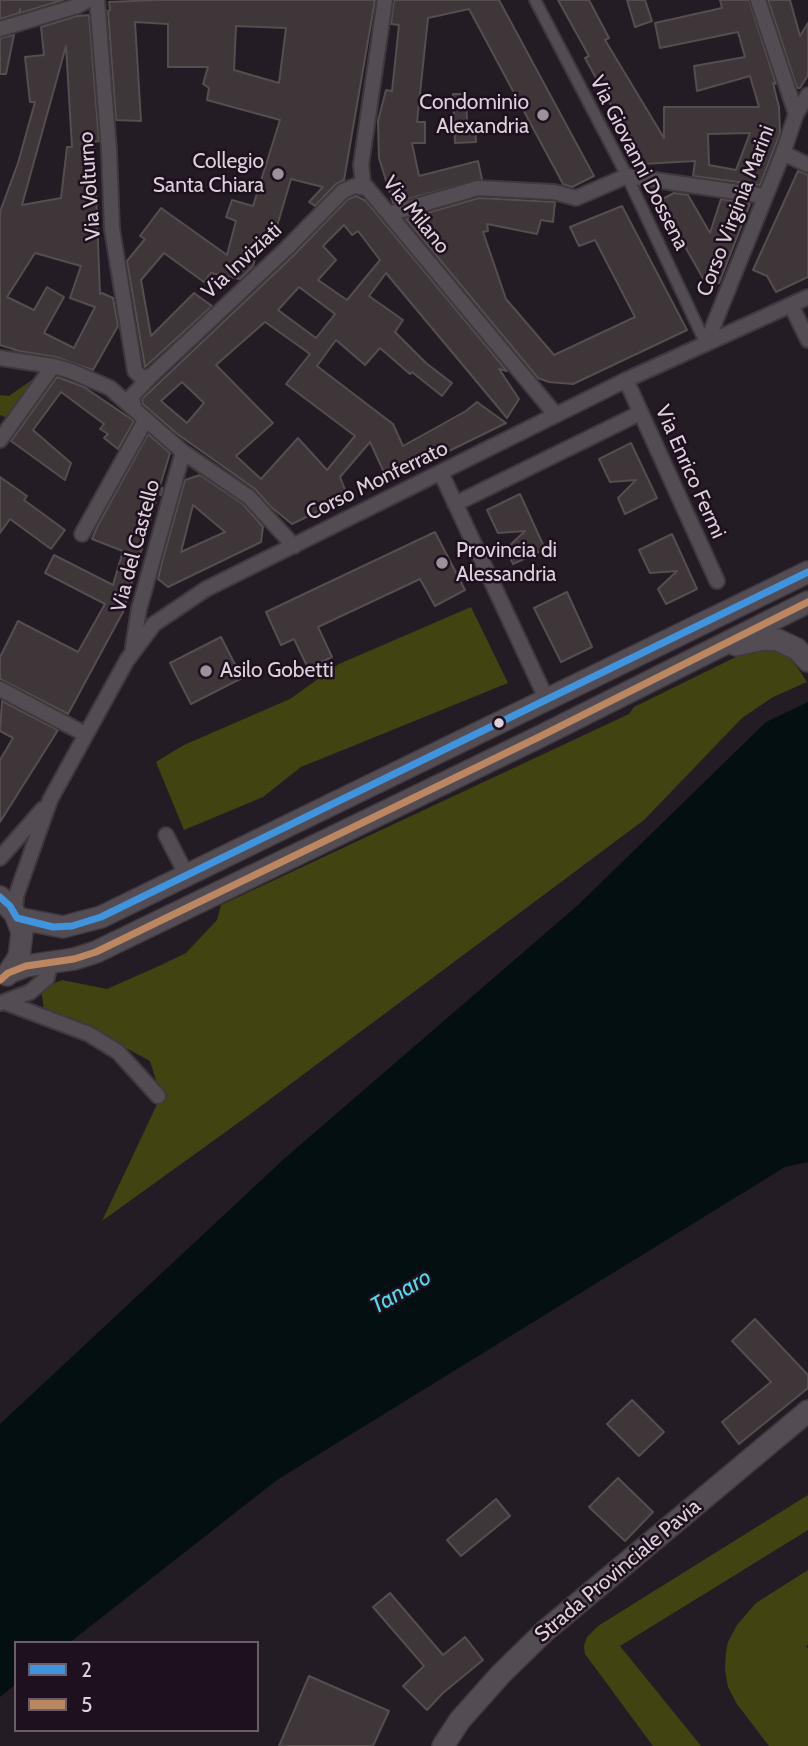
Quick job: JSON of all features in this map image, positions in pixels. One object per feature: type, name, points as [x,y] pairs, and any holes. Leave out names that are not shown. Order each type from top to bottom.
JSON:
[{"type":"main road","points":[[16,916],[53,926],[72,926],[101,917],[792,579],[803,608],[808,659]]},
{"type":"main road","points":[[4,977],[26,966],[86,956],[107,947],[803,608]]},
{"type":"main road","points":[[682,665],[719,650],[764,639],[789,644],[808,659]]},
{"type":"main road","points":[[0,897],[16,916],[22,932],[17,961],[4,977]]},
{"type":"main road","name":"Strada Provinciale Pavia","points":[[443,1746],[460,1720],[501,1674],[545,1631],[808,1410]]},
{"type":"street","points":[[0,29],[77,6],[88,0]]},
{"type":"street","name":"Via Volturno","points":[[97,0],[110,150],[112,229],[135,370]]},
{"type":"street","name":"Via Milano","points":[[385,0],[360,165],[365,188],[556,415]]},
{"type":"street","name":"Via Giovanni Dossena","points":[[535,0],[627,176],[706,344]]},
{"type":"street","points":[[758,0],[796,114]]},
{"type":"street","name":"Corso Virginia Marini","points":[[706,344],[783,153],[796,114],[808,95]]},
{"type":"street","points":[[783,153],[808,165]]},
{"type":"street","points":[[389,214],[478,188],[554,192],[576,198],[627,176],[765,196]]},
{"type":"street","name":"Via Inviziati","points":[[134,408],[132,396],[150,376],[287,248],[343,191],[355,186],[365,188]]},
{"type":"street","name":"Corso Monferrato","points":[[16,916],[16,896],[50,800],[132,652],[154,624],[186,601],[626,380],[808,297]]},
{"type":"street","points":[[791,304],[808,340]]},
{"type":"street","points":[[5,359],[53,366],[114,388],[130,390],[135,383],[135,370]]},
{"type":"street","points":[[0,440],[53,366]]},
{"type":"street","points":[[135,370],[142,378],[150,376]]},
{"type":"street","name":"Via Enrico Fermi","points":[[626,380],[717,581]]},
{"type":"street","points":[[102,384],[117,393],[183,452],[249,497],[294,546]]},
{"type":"street","points":[[455,504],[640,413]]},
{"type":"street","points":[[82,534],[146,419]]},
{"type":"street","name":"Via del Castello","points":[[132,652],[139,609],[183,452]]},
{"type":"street","points":[[441,473],[546,698]]},
{"type":"street","points":[[0,689],[85,734]]},
{"type":"street","name":"Corso Monferrato","points":[[0,858],[50,800]]},
{"type":"street","points":[[166,835],[187,876]]},
{"type":"street","points":[[2,1003],[30,992],[47,978],[50,962]]},
{"type":"street","points":[[2,1003],[89,1034],[118,1052],[158,1096]]},
{"type":"green space","points":[[42,373],[7,418],[0,415],[0,395],[9,396]]},
{"type":"green space","points":[[471,607],[508,683],[301,767],[263,797],[184,830],[156,762],[184,745],[290,699],[339,664]]},
{"type":"green space","points":[[773,645],[793,661],[807,682],[773,697],[742,718],[644,820],[249,1115],[102,1221],[161,1096],[150,1061],[104,1036],[44,1010],[41,989],[62,980],[107,989],[159,966],[186,953],[217,920],[221,905],[629,714],[634,707],[746,652]]},
{"type":"green space","points":[[808,1495],[808,1530],[620,1646],[701,1746],[653,1746],[585,1654],[587,1637],[598,1626]]},
{"type":"green space","points":[[808,1570],[808,1746],[769,1746],[737,1704],[728,1687],[725,1669],[728,1642],[737,1625],[756,1603]]},
{"type":"water","name":"Tanaro","points":[[808,702],[808,1162],[785,1167],[277,1480],[72,1641],[14,1641],[14,1686],[0,1697],[0,1424],[285,1158],[578,905],[766,722]]},
{"type":"building","points":[[0,0],[63,0],[20,13],[20,9],[19,13],[0,19]]},
{"type":"building","points":[[375,0],[344,180],[336,184],[315,206],[309,202],[323,187],[291,179],[272,243],[260,240],[253,266],[240,279],[211,273],[204,282],[164,253],[141,280],[151,336],[194,293],[212,306],[145,367],[127,261],[145,239],[140,236],[161,208],[227,255],[236,221],[226,217],[232,200],[253,206],[280,120],[207,100],[209,88],[203,84],[208,67],[168,67],[168,24],[135,22],[141,121],[116,120],[109,2]],"holes":[[[236,26],[286,28],[279,83],[234,70]]]},
{"type":"building","points":[[394,0],[499,0],[594,176],[572,187],[563,184],[469,9],[428,18],[417,122],[425,122],[425,143],[412,143],[419,176],[478,161],[482,179],[393,203],[379,158],[378,121],[386,90],[392,91],[399,25],[391,24]]},
{"type":"building","points":[[558,0],[589,0],[609,38],[605,40],[664,138],[664,107],[759,107],[750,76],[697,91],[694,66],[745,57],[738,32],[660,48],[655,23],[722,8],[720,0],[749,0],[776,84],[773,83],[779,107],[780,133],[760,185],[693,176],[695,161],[643,164],[585,58],[589,56]],"holes":[[[750,133],[736,170],[709,165],[708,134]]]},
{"type":"building","points":[[627,0],[645,0],[652,21],[635,27]]},
{"type":"building","points":[[768,0],[790,0],[800,36],[808,23],[808,75],[800,88],[797,88]]},
{"type":"building","points":[[89,15],[99,141],[94,142],[100,294],[113,298],[118,326],[93,370],[56,357],[0,345],[0,212],[18,163],[35,102],[30,102],[25,57],[44,55],[41,27]],"holes":[[[66,46],[72,147],[67,147],[61,198],[22,205]],[[35,253],[81,266],[70,298],[95,307],[74,348],[44,333],[64,297],[47,287],[34,310],[7,297]]]},
{"type":"building","points":[[14,35],[6,74],[0,74],[0,38]]},
{"type":"building","points":[[453,94],[466,94],[467,123],[475,122],[476,142],[455,143]]},
{"type":"building","points":[[798,171],[808,175],[808,277],[776,292],[767,276],[753,270]]},
{"type":"building","points":[[674,193],[688,195],[710,233],[721,199],[750,204],[719,283],[704,280],[659,201]]},
{"type":"building","points":[[356,196],[366,201],[507,371],[499,369],[519,399],[507,418],[386,273],[369,296],[403,320],[395,332],[426,363],[452,383],[442,396],[412,372],[410,374],[380,348],[365,365],[336,340],[317,366],[393,424],[403,446],[466,411],[477,402],[506,423],[388,481],[370,442],[340,477],[348,497],[292,524],[255,489],[176,433],[143,404],[142,399],[294,255],[348,199]],"holes":[[[344,225],[352,235],[358,231],[380,260],[347,300],[318,280],[336,260],[323,246]],[[299,287],[335,314],[316,338],[278,310]],[[265,322],[310,354],[286,384],[355,436],[327,470],[298,438],[261,479],[236,456],[273,423],[216,365]],[[182,382],[204,403],[187,423],[161,401]]]},
{"type":"building","points":[[479,198],[555,202],[553,222],[541,220],[537,234],[487,224],[488,231],[483,232],[506,299],[554,355],[635,317],[595,240],[579,246],[570,227],[622,206],[687,330],[573,384],[538,378],[406,219]]},
{"type":"building","points":[[57,377],[84,387],[134,421],[118,449],[104,438],[108,434],[100,429],[104,424],[61,392],[33,430],[71,463],[65,480],[11,441]]},
{"type":"building","points":[[148,434],[170,453],[159,489],[163,488],[161,495],[158,494],[123,612],[68,714],[0,679],[0,657],[18,621],[78,652],[105,604],[45,573],[54,555],[113,585],[123,551],[92,539]]},
{"type":"building","points":[[631,443],[657,498],[625,514],[618,498],[636,480],[610,482],[599,459]]},
{"type":"building","points":[[200,475],[243,504],[263,527],[261,542],[168,587],[158,579],[185,480]],"holes":[[[193,505],[225,532],[181,552]]]},
{"type":"building","points":[[0,477],[27,496],[24,500],[65,530],[51,549],[10,519],[0,533]]},
{"type":"building","points":[[520,494],[545,549],[513,564],[506,549],[525,531],[498,533],[487,510]]},
{"type":"building","points":[[435,532],[465,590],[435,606],[420,579],[318,627],[332,657],[308,668],[294,639],[281,645],[266,612]]},
{"type":"building","points":[[672,534],[697,589],[666,604],[658,589],[677,571],[650,573],[639,550]]},
{"type":"building","points":[[567,592],[592,647],[561,662],[534,608]]},
{"type":"building","name":"Asilo Gobetti","points":[[221,637],[242,678],[191,704],[170,663]]},
{"type":"building","points":[[2,701],[58,730],[0,822],[0,760],[13,738],[0,731]]},
{"type":"building","points":[[755,1319],[808,1375],[808,1388],[739,1444],[722,1422],[771,1382],[732,1341]]},
{"type":"building","points":[[632,1400],[664,1432],[639,1456],[607,1424]]},
{"type":"building","points":[[618,1478],[653,1512],[625,1541],[589,1507]]},
{"type":"building","points":[[496,1499],[510,1516],[461,1556],[447,1540]]},
{"type":"building","points":[[390,1593],[443,1655],[465,1637],[483,1660],[427,1710],[403,1686],[424,1666],[373,1607]]},
{"type":"building","points":[[309,1676],[389,1711],[373,1746],[279,1746]]},
{"type":"transit line","name":"2","points":[[0,897],[10,906],[17,918],[53,927],[72,926],[101,917],[808,572]]},
{"type":"transit line","name":"5","points":[[0,980],[8,973],[26,966],[74,959],[96,952],[539,737],[808,602]]},
{"type":"place","name":"Condominio Alexandria","points":[[543,115]]},
{"type":"place","name":"Collegio Santa Chiara","points":[[278,174]]},
{"type":"place","name":"Provincia di Alessandria","points":[[442,563]]},
{"type":"place","name":"Asilo Gobetti","points":[[206,671]]}]
